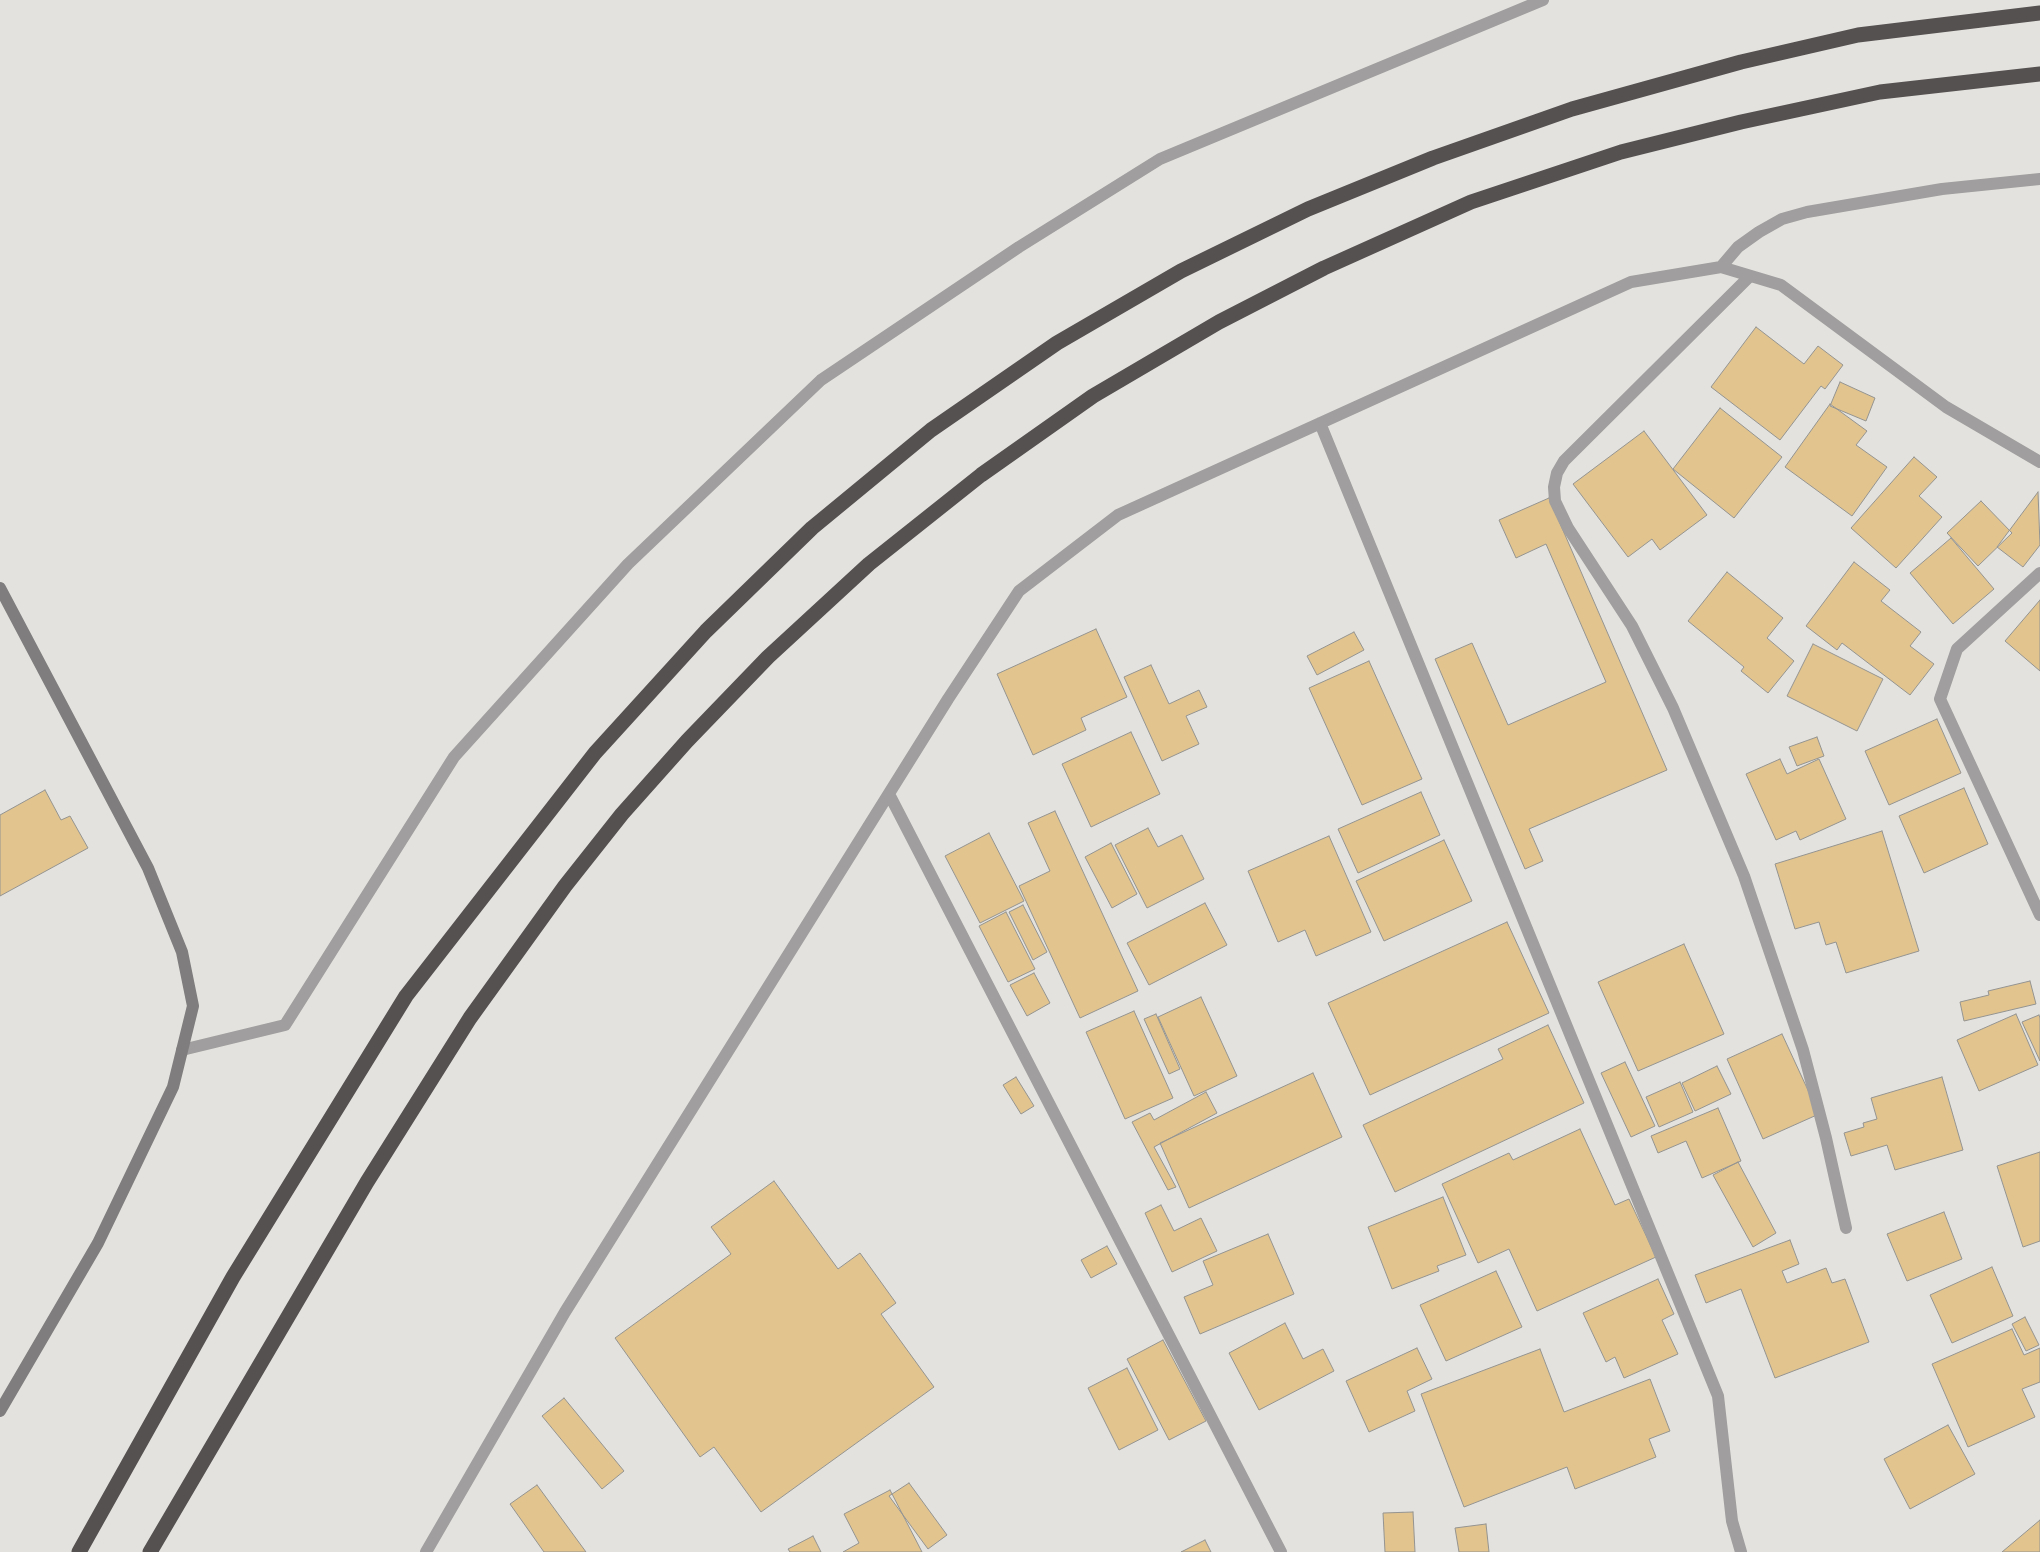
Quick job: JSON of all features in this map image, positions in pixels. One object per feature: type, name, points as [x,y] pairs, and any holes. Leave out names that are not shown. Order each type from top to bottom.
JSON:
[{"type":"highway","points":[[79,1552],[233,1277],[406,996],[595,753],[706,631],[812,528],[931,430],[1057,343],[1182,271],[1308,209],[1433,158],[1572,109],[1741,62],[1858,35],[2040,13]]},
{"type":"highway","points":[[150,1552],[367,1182],[470,1018],[565,886],[622,814],[768,657],[869,564],[981,476],[1093,396],[1219,322],[1324,268],[1471,202],[1621,152],[1741,122],[1880,92],[2040,74]]},
{"type":"street","points":[[182,1050],[285,1025],[454,757],[628,564],[821,380],[1018,247],[1160,159],[1543,0]]},
{"type":"street","points":[[1721,267],[1738,247],[1759,232],[1782,219],[1807,212],[1942,189],[2040,179]]},
{"type":"street","points":[[426,1552],[565,1312],[948,699],[1019,591],[1118,515],[1631,282],[1721,267],[1781,285],[1946,408],[2040,462]]},
{"type":"street","points":[[1750,276],[1564,461],[1557,473],[1554,487],[1555,501],[1568,528],[1632,626],[1673,708],[1744,876],[1802,1050],[1826,1138],[1846,1228]]},
{"type":"street","points":[[1320,423],[1718,1396],[1732,1522],[1741,1552]]},
{"type":"street","points":[[2040,573],[1957,649],[1940,699],[2040,915]]},
{"type":"street","points":[[0,588],[148,868],[182,952],[193,1006],[173,1087],[98,1243],[0,1412]]},
{"type":"street","points":[[889,794],[1281,1552]]},
{"type":"building","points":[[1756,327],[1804,364],[1818,346],[1843,365],[1825,389],[1821,386],[1780,440],[1711,387]]},
{"type":"building","points":[[1840,382],[1875,398],[1866,421],[1830,406]]},
{"type":"building","points":[[1830,404],[1867,431],[1856,445],[1887,467],[1852,516],[1785,467]]},
{"type":"building","points":[[1720,408],[1782,457],[1734,518],[1673,469]]},
{"type":"building","points":[[1644,431],[1707,515],[1660,550],[1652,539],[1628,557],[1573,484]]},
{"type":"building","points":[[1914,457],[1937,477],[1919,496],[1942,517],[1896,568],[1851,528]]},
{"type":"building","points":[[2038,492],[2040,545],[2023,567],[1997,547]]},
{"type":"building","points":[[1549,498],[1667,770],[1529,829],[1543,861],[1525,869],[1435,659],[1472,643],[1508,725],[1606,682],[1546,544],[1516,558],[1499,520]]},
{"type":"building","points":[[1981,501],[2012,533],[1978,566],[1947,533]]},
{"type":"building","points":[[1951,538],[1994,589],[1953,624],[1910,573]]},
{"type":"building","points":[[1854,562],[1890,590],[1881,601],[1921,632],[1910,646],[1934,664],[1910,695],[1842,643],[1837,650],[1806,626]]},
{"type":"building","points":[[1727,572],[1783,618],[1767,638],[1794,661],[1768,693],[1741,671],[1744,667],[1688,621]]},
{"type":"building","points":[[2040,600],[2040,671],[2005,641]]},
{"type":"building","points":[[1096,629],[1127,697],[1081,718],[1086,730],[1033,755],[997,674]]},
{"type":"building","points":[[1354,632],[1364,650],[1317,675],[1307,656]]},
{"type":"building","points":[[1813,644],[1883,679],[1857,731],[1787,696]]},
{"type":"building","points":[[1369,661],[1422,779],[1362,805],[1309,688]]},
{"type":"building","points":[[1151,665],[1169,704],[1199,690],[1207,707],[1186,716],[1199,744],[1162,761],[1124,677]]},
{"type":"building","points":[[1937,719],[1961,773],[1889,805],[1865,751]]},
{"type":"building","points":[[1131,732],[1160,794],[1091,827],[1062,764]]},
{"type":"building","points":[[1817,737],[1824,756],[1797,766],[1789,747]]},
{"type":"building","points":[[1780,759],[1787,774],[1819,759],[1846,819],[1800,840],[1796,831],[1776,840],[1746,774]]},
{"type":"building","points":[[1964,788],[1988,844],[1924,873],[1899,816]]},
{"type":"building","points":[[45,790],[61,820],[70,816],[88,848],[0,896],[0,815]]},
{"type":"building","points":[[1421,792],[1440,835],[1358,873],[1338,829]]},
{"type":"building","points":[[1055,811],[1138,991],[1080,1018],[1019,886],[1050,871],[1028,823]]},
{"type":"building","points":[[1148,828],[1158,847],[1182,835],[1204,879],[1147,908],[1115,845]]},
{"type":"building","points":[[1882,831],[1919,951],[1846,973],[1836,942],[1826,945],[1819,922],[1795,929],[1775,864]]},
{"type":"building","points":[[989,833],[1024,901],[980,923],[945,856]]},
{"type":"building","points":[[1329,836],[1371,932],[1316,956],[1305,930],[1278,942],[1248,871]]},
{"type":"building","points":[[1444,840],[1472,901],[1384,941],[1356,881]]},
{"type":"building","points":[[1111,843],[1137,894],[1112,908],[1085,857]]},
{"type":"building","points":[[1205,903],[1227,945],[1149,985],[1127,943]]},
{"type":"building","points":[[1023,905],[1047,952],[1033,960],[1009,912]]},
{"type":"building","points":[[1006,912],[1035,969],[1008,982],[979,926]]},
{"type":"building","points":[[1507,922],[1549,1013],[1370,1095],[1328,1003]]},
{"type":"building","points":[[1684,944],[1724,1034],[1638,1071],[1598,982]]},
{"type":"building","points":[[1034,973],[1050,1003],[1027,1016],[1010,985]]},
{"type":"building","points":[[2030,981],[2036,1004],[1964,1021],[1960,1002],[1989,995],[1988,991]]},
{"type":"building","points":[[1201,997],[1237,1076],[1194,1096],[1158,1017]]},
{"type":"building","points":[[1134,1011],[1173,1098],[1125,1119],[1086,1032]]},
{"type":"building","points":[[1156,1014],[1180,1069],[1169,1074],[1144,1019]]},
{"type":"building","points":[[2016,1014],[2038,1065],[1979,1091],[1957,1040]]},
{"type":"building","points":[[2039,1015],[2040,1018],[2040,1061],[2022,1022]]},
{"type":"building","points":[[1548,1025],[1584,1103],[1395,1192],[1363,1125],[1503,1059],[1498,1049]]},
{"type":"building","points":[[1782,1034],[1819,1114],[1763,1139],[1727,1059]]},
{"type":"building","points":[[1625,1062],[1655,1126],[1631,1137],[1601,1073]]},
{"type":"building","points":[[1717,1066],[1731,1094],[1695,1111],[1682,1083]]},
{"type":"building","points":[[1313,1073],[1342,1137],[1189,1208],[1160,1143]]},
{"type":"building","points":[[1016,1077],[1034,1106],[1021,1114],[1003,1085]]},
{"type":"building","points":[[1942,1077],[1963,1150],[1895,1170],[1887,1145],[1851,1156],[1844,1133],[1864,1127],[1863,1123],[1877,1119],[1871,1098]]},
{"type":"building","points":[[1680,1082],[1693,1112],[1659,1127],[1646,1097]]},
{"type":"building","points":[[1206,1092],[1217,1113],[1154,1147],[1176,1187],[1168,1190],[1132,1122],[1150,1113],[1154,1120]]},
{"type":"building","points":[[1718,1108],[1741,1161],[1702,1178],[1686,1141],[1658,1153],[1651,1136]]},
{"type":"building","points":[[1580,1129],[1615,1205],[1629,1199],[1656,1257],[1537,1311],[1509,1249],[1478,1263],[1442,1184],[1509,1153],[1513,1160]]},
{"type":"building","points":[[2040,1152],[2040,1241],[2023,1247],[1997,1166]]},
{"type":"building","points":[[1738,1162],[1776,1233],[1753,1247],[1713,1175]]},
{"type":"building","points":[[774,1181],[838,1269],[860,1253],[896,1303],[881,1314],[934,1387],[761,1512],[714,1447],[700,1457],[615,1338],[731,1254],[711,1227]]},
{"type":"building","points":[[1443,1197],[1466,1255],[1437,1266],[1439,1271],[1392,1289],[1368,1227]]},
{"type":"building","points":[[1161,1205],[1174,1231],[1201,1218],[1217,1251],[1172,1272],[1145,1213]]},
{"type":"building","points":[[1944,1212],[1962,1259],[1907,1281],[1887,1234]]},
{"type":"building","points":[[1268,1234],[1294,1294],[1200,1334],[1184,1297],[1213,1285],[1203,1261]]},
{"type":"building","points":[[1790,1240],[1799,1264],[1782,1271],[1787,1283],[1826,1268],[1832,1283],[1845,1279],[1869,1342],[1775,1378],[1741,1289],[1706,1303],[1695,1275]]},
{"type":"building","points":[[1107,1246],[1117,1264],[1091,1278],[1081,1260]]},
{"type":"building","points":[[1992,1267],[2013,1316],[1952,1343],[1930,1295]]},
{"type":"building","points":[[1496,1271],[1522,1327],[1446,1361],[1420,1305]]},
{"type":"building","points":[[1658,1279],[1674,1314],[1662,1320],[1678,1354],[1624,1378],[1615,1357],[1606,1362],[1583,1313]]},
{"type":"building","points":[[2025,1317],[2039,1345],[2026,1351],[2012,1324]]},
{"type":"building","points":[[1285,1323],[1303,1359],[1323,1349],[1334,1371],[1259,1410],[1229,1353]]},
{"type":"building","points":[[2012,1329],[2024,1355],[2040,1348],[2040,1382],[2022,1389],[2035,1417],[1968,1447],[1932,1364]]},
{"type":"building","points":[[1163,1340],[1206,1421],[1169,1440],[1127,1359]]},
{"type":"building","points":[[1417,1348],[1432,1379],[1407,1391],[1415,1411],[1369,1432],[1346,1381]]},
{"type":"building","points":[[1540,1349],[1564,1412],[1650,1379],[1670,1431],[1649,1439],[1656,1457],[1575,1489],[1567,1467],[1464,1507],[1421,1394]]},
{"type":"building","points":[[1127,1368],[1158,1430],[1119,1450],[1088,1388]]},
{"type":"building","points":[[564,1398],[624,1471],[602,1489],[542,1416]]},
{"type":"building","points":[[1948,1425],[1975,1474],[1910,1509],[1884,1459]]},
{"type":"building","points":[[909,1483],[947,1535],[928,1549],[889,1496]]},
{"type":"building","points":[[537,1485],[586,1552],[544,1552],[510,1504]]},
{"type":"building","points":[[890,1490],[922,1552],[843,1552],[859,1543],[844,1514]]},
{"type":"building","points":[[1413,1512],[1415,1552],[1385,1552],[1383,1513]]},
{"type":"building","points":[[2040,1520],[2040,1552],[2002,1552]]},
{"type":"building","points":[[1486,1524],[1489,1552],[1459,1552],[1455,1528]]},
{"type":"building","points":[[813,1536],[821,1552],[790,1552],[788,1549]]},
{"type":"building","points":[[1205,1540],[1211,1552],[1181,1552]]}]
